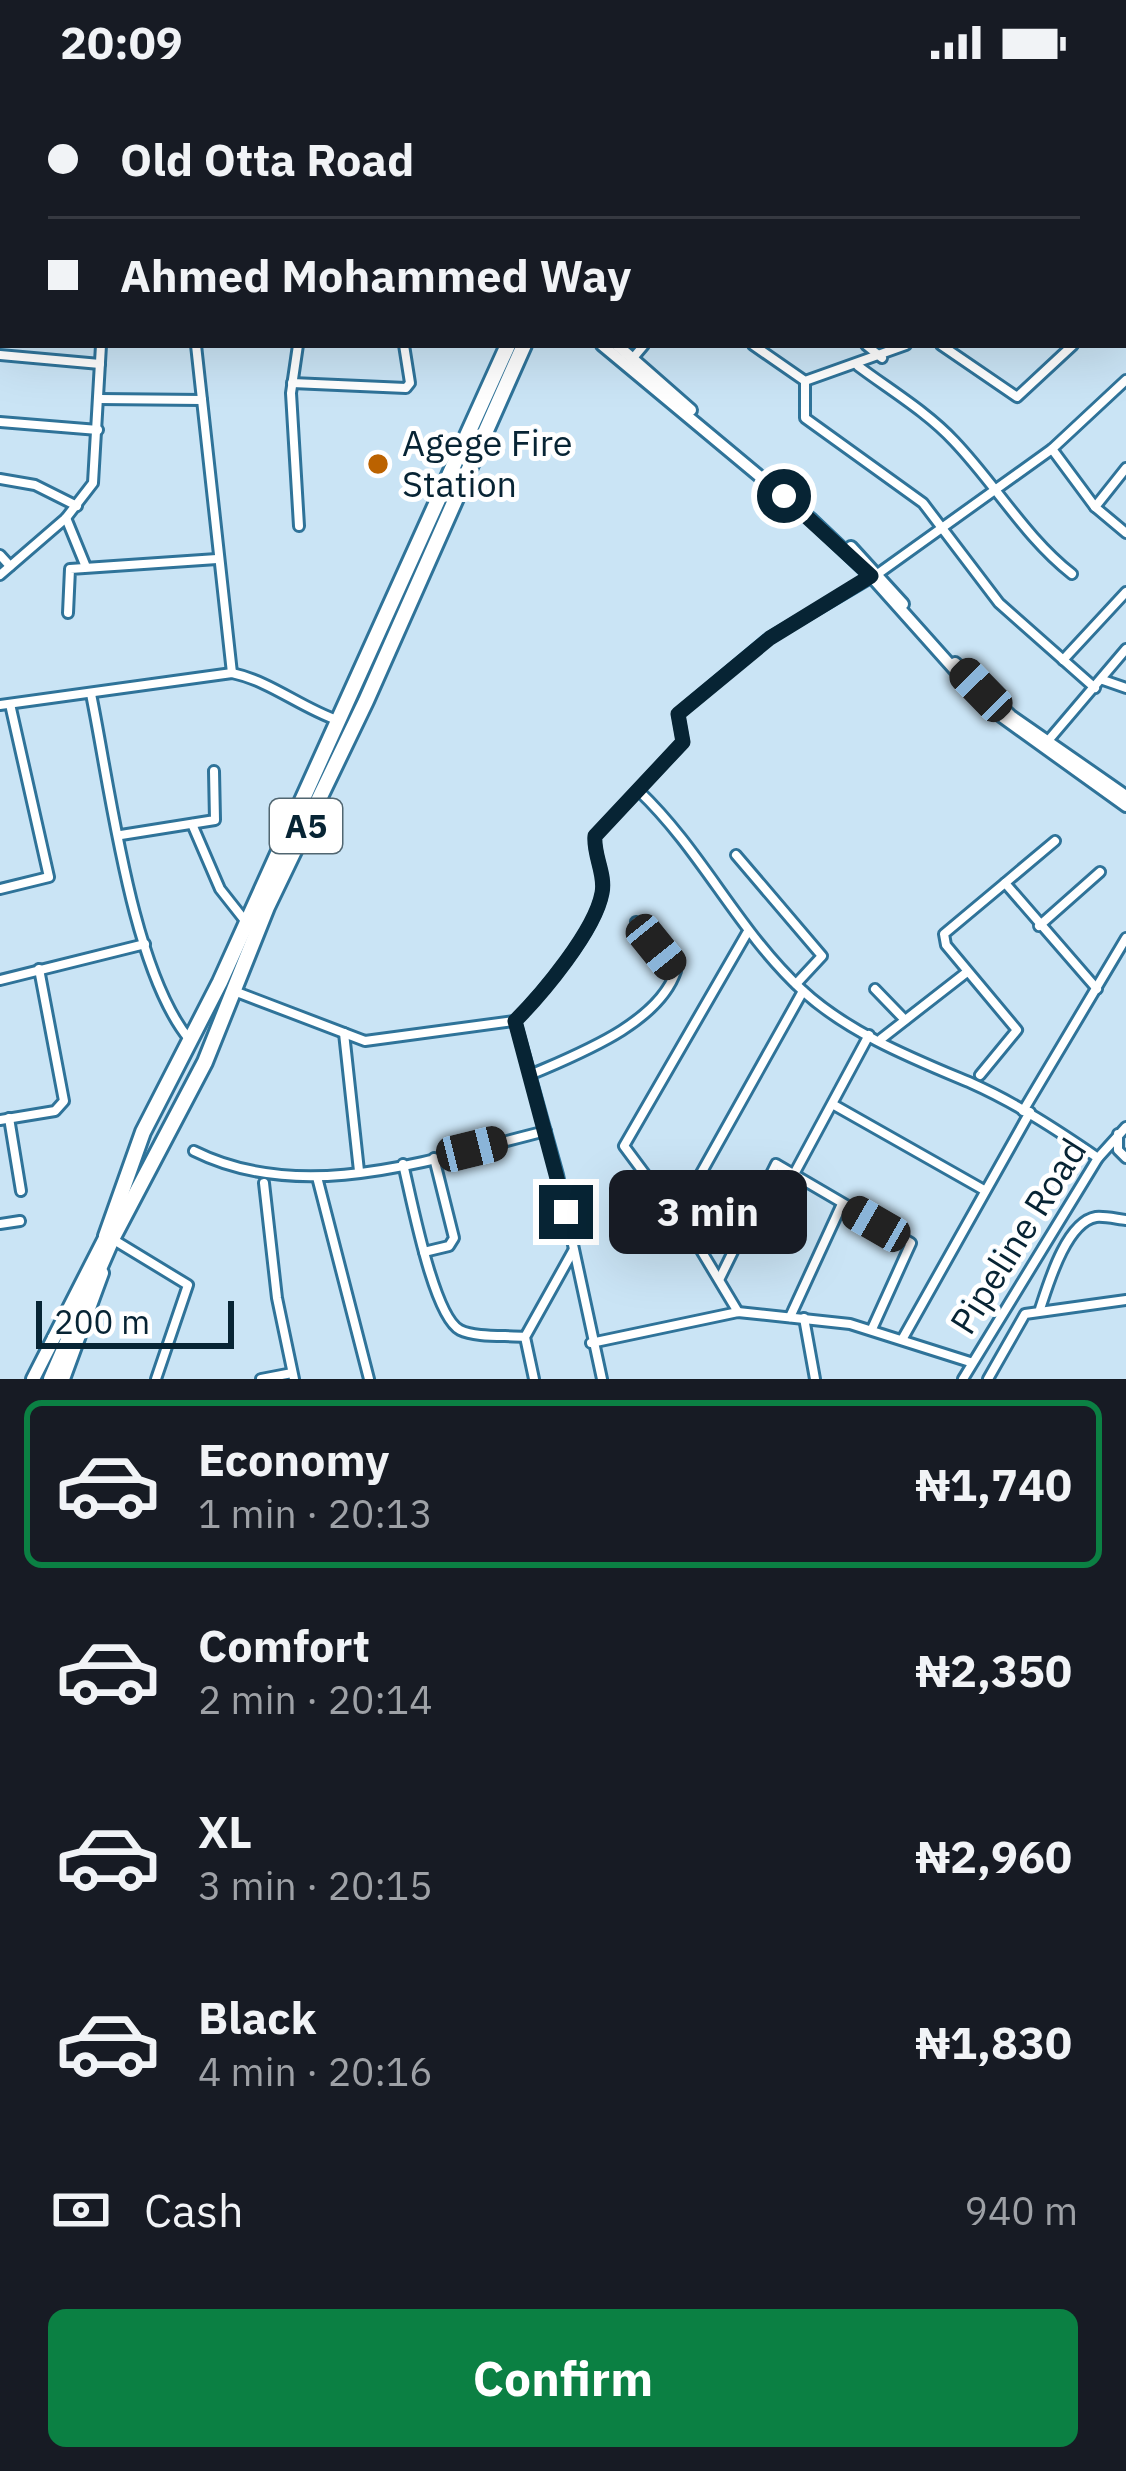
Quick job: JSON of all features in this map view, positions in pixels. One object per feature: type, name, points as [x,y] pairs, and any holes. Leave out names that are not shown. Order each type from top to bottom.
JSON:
[{"type":"highway","name":"A5","points":[[51,1379],[109,1237],[143,1132],[246,922],[507,348]]},
{"type":"highway","name":"A5","points":[[37,1379],[205,1062],[523,348]]},
{"type":"main road","points":[[606,348],[875,575],[993,712],[1126,806]]},
{"type":"main road","points":[[621,348],[875,575],[981,690],[1126,796]]},
{"type":"main road","points":[[63,1379],[109,1237]]},
{"type":"street","points":[[215,84],[253,84]]},
{"type":"street","points":[[0,575],[66,518],[93,483],[101,348]]},
{"type":"street","points":[[196,348],[232,673]]},
{"type":"street","points":[[298,348],[292,383],[298,526]]},
{"type":"street","points":[[292,383],[409,387],[404,348]]},
{"type":"street","points":[[634,358],[642,348]]},
{"type":"street","points":[[757,348],[805,381]]},
{"type":"street","points":[[869,348],[881,358]]},
{"type":"street","points":[[805,381],[900,348]]},
{"type":"street","points":[[945,348],[1017,397],[1070,348]]},
{"type":"street","points":[[1056,348],[1063,354]]},
{"type":"street","points":[[0,355],[100,364]]},
{"type":"street","points":[[858,366],[943,430],[998,488],[1034,541],[1072,574]]},
{"type":"street","points":[[233,991],[381,1042],[515,1021],[545,989],[599,905],[603,885],[595,836],[683,742],[678,714],[770,638],[875,575],[1052,448],[1126,380]]},
{"type":"street","points":[[805,381],[805,418],[904,487],[941,526],[999,603],[1095,688]]},
{"type":"street","points":[[99,399],[202,400]]},
{"type":"street","points":[[0,422],[98,430]]},
{"type":"street","points":[[1052,448],[1095,507],[1126,533]]},
{"type":"street","points":[[1095,507],[1126,468]]},
{"type":"street","points":[[0,479],[35,484],[77,506]]},
{"type":"street","points":[[66,518],[86,567]]},
{"type":"street","points":[[0,555],[10,566]]},
{"type":"street","points":[[68,613],[70,569],[217,560]]},
{"type":"street","points":[[1063,661],[1126,592]]},
{"type":"street","points":[[1047,742],[1126,649]]},
{"type":"street","points":[[0,889],[49,877],[5,705],[232,673],[256,679],[300,706],[337,720]]},
{"type":"street","points":[[1103,680],[1126,688]]},
{"type":"street","points":[[91,694],[145,944],[176,1023],[189,1039]]},
{"type":"street","points":[[121,835],[217,819],[214,771]]},
{"type":"street","points":[[640,791],[681,835],[747,933],[800,988],[869,1035],[1027,1112],[1098,1158]]},
{"type":"street","points":[[192,824],[220,889],[246,922]]},
{"type":"street","points":[[980,1075],[1017,1030],[967,972],[944,934],[1055,841]]},
{"type":"street","points":[[676,1218],[800,988],[822,956],[736,856]]},
{"type":"street","points":[[1039,926],[1100,872]]},
{"type":"street","points":[[1005,883],[1097,988]]},
{"type":"street","points":[[530,1076],[614,1034],[649,1007],[676,976],[636,922]]},
{"type":"street","points":[[738,1312],[625,1151],[626,1140],[747,933]]},
{"type":"street","points":[[903,1338],[1126,938]]},
{"type":"street","points":[[0,980],[145,944]]},
{"type":"street","points":[[21,1191],[5,1119],[55,1111],[64,1101],[39,969]]},
{"type":"street","points":[[881,1040],[967,972]]},
{"type":"street","points":[[875,989],[905,1020]]},
{"type":"street","points":[[515,1021],[546,1131],[602,1379]]},
{"type":"street","points":[[344,1033],[359,1171]]},
{"type":"street","points":[[793,1176],[869,1035]]},
{"type":"street","points":[[834,1105],[984,1190]]},
{"type":"street","points":[[1122,1130],[1118,1150],[1126,1158]]},
{"type":"street","name":"Pipeline Road","points":[[963,1379],[1098,1158],[1122,1130]]},
{"type":"street","points":[[194,1151],[281,1175],[316,1177],[403,1165],[546,1131]]},
{"type":"street","points":[[424,1252],[453,1242],[434,1158]]},
{"type":"street","points":[[719,1279],[769,1169],[776,1164],[910,1244],[872,1329]]},
{"type":"street","points":[[403,1165],[424,1252],[450,1321],[462,1332],[525,1337]]},
{"type":"street","points":[[316,1177],[369,1379]]},
{"type":"street","points":[[261,1379],[293,1376],[277,1298],[264,1183]]},
{"type":"street","points":[[790,1318],[842,1204]]},
{"type":"street","points":[[1040,1310],[1053,1264],[1080,1227],[1094,1217],[1126,1220]]},
{"type":"street","points":[[0,1224],[20,1221]]},
{"type":"street","points":[[109,1237],[188,1285],[156,1379]]},
{"type":"street","points":[[535,1379],[525,1337],[574,1250]]},
{"type":"street","points":[[988,1379],[1025,1314],[1126,1300]]},
{"type":"street","points":[[591,1343],[738,1312],[872,1329],[970,1362]]},
{"type":"street","points":[[804,1318],[814,1379]]},
{"type":"place","name":"Agege Fire Station","points":[[378,464]]},
{"type":"route","points":[[566,1212],[515,1021],[545,989],[599,905],[603,885],[595,836],[683,742],[678,714],[770,638],[871,576],[784,496]]}]
